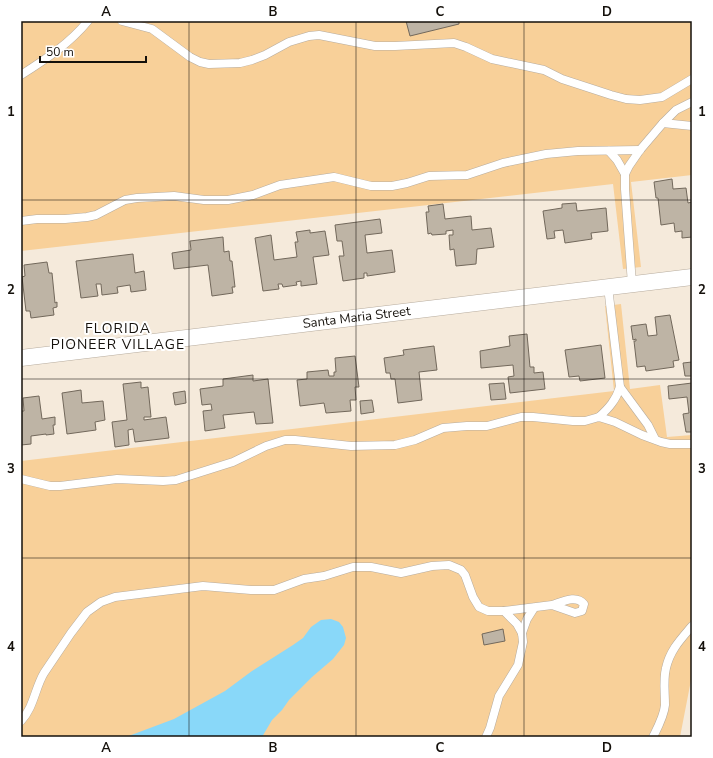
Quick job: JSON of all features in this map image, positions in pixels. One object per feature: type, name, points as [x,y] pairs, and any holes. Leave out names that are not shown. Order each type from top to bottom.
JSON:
[{"type":"street","name":"Santa Maria Street","points":[[21,358],[692,277]]},
{"type":"lane","points":[[21,75],[68,42],[88,21]]},
{"type":"lane","points":[[122,21],[152,30],[190,57],[200,62],[209,64],[240,63],[252,60],[289,42],[309,36],[319,35],[375,46],[454,43],[492,59],[544,70],[562,79],[626,99],[640,100],[662,97],[692,79]]},
{"type":"lane","points":[[625,174],[640,150],[676,110],[692,102]]},
{"type":"lane","points":[[663,124],[692,126]]},
{"type":"lane","points":[[21,221],[37,218],[65,219],[87,217],[96,215],[125,200],[137,198],[174,196],[204,200],[228,200],[253,195],[280,185],[334,177],[371,186],[392,186],[429,176],[467,175],[503,163],[546,154],[578,151],[640,150]]},
{"type":"lane","points":[[609,151],[614,155],[625,174],[632,284]]},
{"type":"lane","points":[[21,479],[50,486],[110,479],[176,480],[233,462],[266,446],[285,440],[352,446],[395,445],[415,440],[434,431],[451,426],[487,426],[521,417],[585,421],[599,417],[612,404],[620,387],[608,287]]},
{"type":"lane","points":[[620,387],[648,424],[655,439]]},
{"type":"lane","points":[[599,417],[615,422],[661,442],[670,444],[692,444]]},
{"type":"lane","points":[[21,721],[29,710],[39,680],[79,622],[95,605],[115,597],[203,586],[269,590],[283,587],[304,579],[324,576],[353,568],[371,567],[401,573],[432,566],[449,565],[461,570],[465,575],[473,597],[479,607],[488,612],[552,605]]},
{"type":"lane","points":[[522,633],[527,619],[534,608]]},
{"type":"lane","points":[[486,737],[499,696],[518,665],[523,642],[522,633],[514,620],[504,611]]},
{"type":"lane","points":[[653,737],[665,706],[664,688],[666,668],[673,649],[692,626]]},
{"type":"shaded area","points":[[21,21],[692,21],[692,175],[631,182],[641,267],[623,269],[613,184],[21,251]]},
{"type":"shaded area","points":[[621,304],[630,389],[660,385],[667,437],[692,435],[692,675],[680,737],[21,737],[21,461],[614,391],[605,306]]},
{"type":"water","points":[[331,619],[339,622],[343,627],[346,638],[344,645],[333,659],[289,700],[272,720],[262,737],[126,737],[174,719],[225,691],[252,671],[303,638],[311,627],[321,620]]},
{"type":"building","points":[[406,21],[459,21],[459,24],[410,36]]},
{"type":"building","points":[[672,179],[673,189],[686,188],[688,203],[692,202],[692,237],[682,238],[682,231],[675,232],[674,223],[661,225],[658,198],[656,198],[654,182]]},
{"type":"building","points":[[576,203],[577,211],[606,208],[608,231],[591,233],[592,239],[565,243],[563,230],[554,231],[555,238],[547,239],[543,211],[562,208],[562,204]]},
{"type":"building","points":[[443,204],[445,219],[471,216],[472,230],[491,228],[494,247],[477,249],[476,264],[456,266],[454,249],[450,250],[449,235],[453,235],[453,230],[446,231],[446,234],[428,234],[426,212],[429,212],[428,206]]},
{"type":"building","points":[[380,219],[382,233],[365,235],[367,253],[392,250],[395,272],[367,276],[367,273],[364,273],[364,278],[343,281],[339,256],[344,256],[342,241],[337,241],[335,225]]},
{"type":"building","points":[[310,230],[310,233],[325,231],[329,255],[313,257],[317,284],[301,286],[301,281],[296,282],[297,285],[283,287],[282,284],[278,284],[279,289],[263,291],[255,238],[271,235],[274,260],[297,257],[295,242],[298,242],[296,232]]},
{"type":"building","points":[[223,237],[224,252],[229,251],[230,261],[232,261],[235,287],[232,287],[233,293],[212,296],[208,265],[174,269],[172,253],[191,250],[190,241]]},
{"type":"building","points":[[133,254],[135,273],[144,271],[146,290],[131,292],[130,285],[117,287],[118,293],[102,295],[101,284],[96,284],[98,296],[81,298],[76,261]]},
{"type":"building","points":[[47,262],[49,273],[52,273],[55,303],[57,302],[57,307],[53,308],[54,315],[31,318],[30,311],[26,311],[22,277],[25,276],[24,265]]},
{"type":"building","points":[[670,315],[679,360],[673,361],[674,367],[646,371],[645,366],[637,367],[634,341],[636,341],[636,339],[633,340],[631,326],[646,324],[648,336],[657,335],[655,317]]},
{"type":"building","points":[[527,334],[530,367],[534,367],[534,373],[543,372],[545,389],[510,393],[508,377],[514,376],[513,365],[481,368],[480,351],[510,346],[509,336]]},
{"type":"building","points":[[601,345],[605,378],[580,381],[579,376],[569,377],[565,350]]},
{"type":"building","points":[[434,346],[437,370],[419,372],[422,400],[398,403],[395,379],[391,379],[390,373],[386,373],[384,358],[404,355],[403,350]]},
{"type":"building","points":[[355,356],[359,387],[355,387],[356,400],[350,400],[351,411],[326,413],[324,403],[300,406],[297,380],[307,379],[307,372],[328,370],[329,376],[334,376],[334,372],[336,372],[335,358]]},
{"type":"building","points":[[692,362],[692,376],[685,376],[683,363]]},
{"type":"building","points":[[253,375],[253,381],[268,379],[273,423],[256,424],[254,412],[223,415],[225,428],[205,431],[203,411],[212,410],[211,404],[202,405],[200,389],[223,386],[223,379]]},
{"type":"building","points":[[141,382],[141,388],[148,387],[151,417],[144,417],[144,420],[166,417],[169,438],[135,442],[133,429],[128,430],[129,445],[115,447],[112,422],[127,420],[123,384]]},
{"type":"building","points":[[504,383],[506,399],[491,400],[489,384]]},
{"type":"building","points":[[692,383],[692,432],[686,432],[683,414],[689,413],[687,397],[669,399],[668,386]]},
{"type":"building","points":[[81,390],[82,403],[103,401],[105,420],[95,422],[96,430],[67,434],[62,393]]},
{"type":"building","points":[[185,391],[186,403],[175,405],[173,393]]},
{"type":"building","points":[[39,396],[42,419],[55,417],[55,425],[53,425],[54,434],[31,436],[31,444],[21,445],[21,411],[24,411],[23,398]]},
{"type":"building","points":[[372,400],[374,412],[361,414],[360,401]]},
{"type":"building","points":[[503,629],[505,641],[484,645],[482,634]]},
{"type":"district","name":"FLORIDA PIONEER VILLAGE","points":[[118,336]]}]
